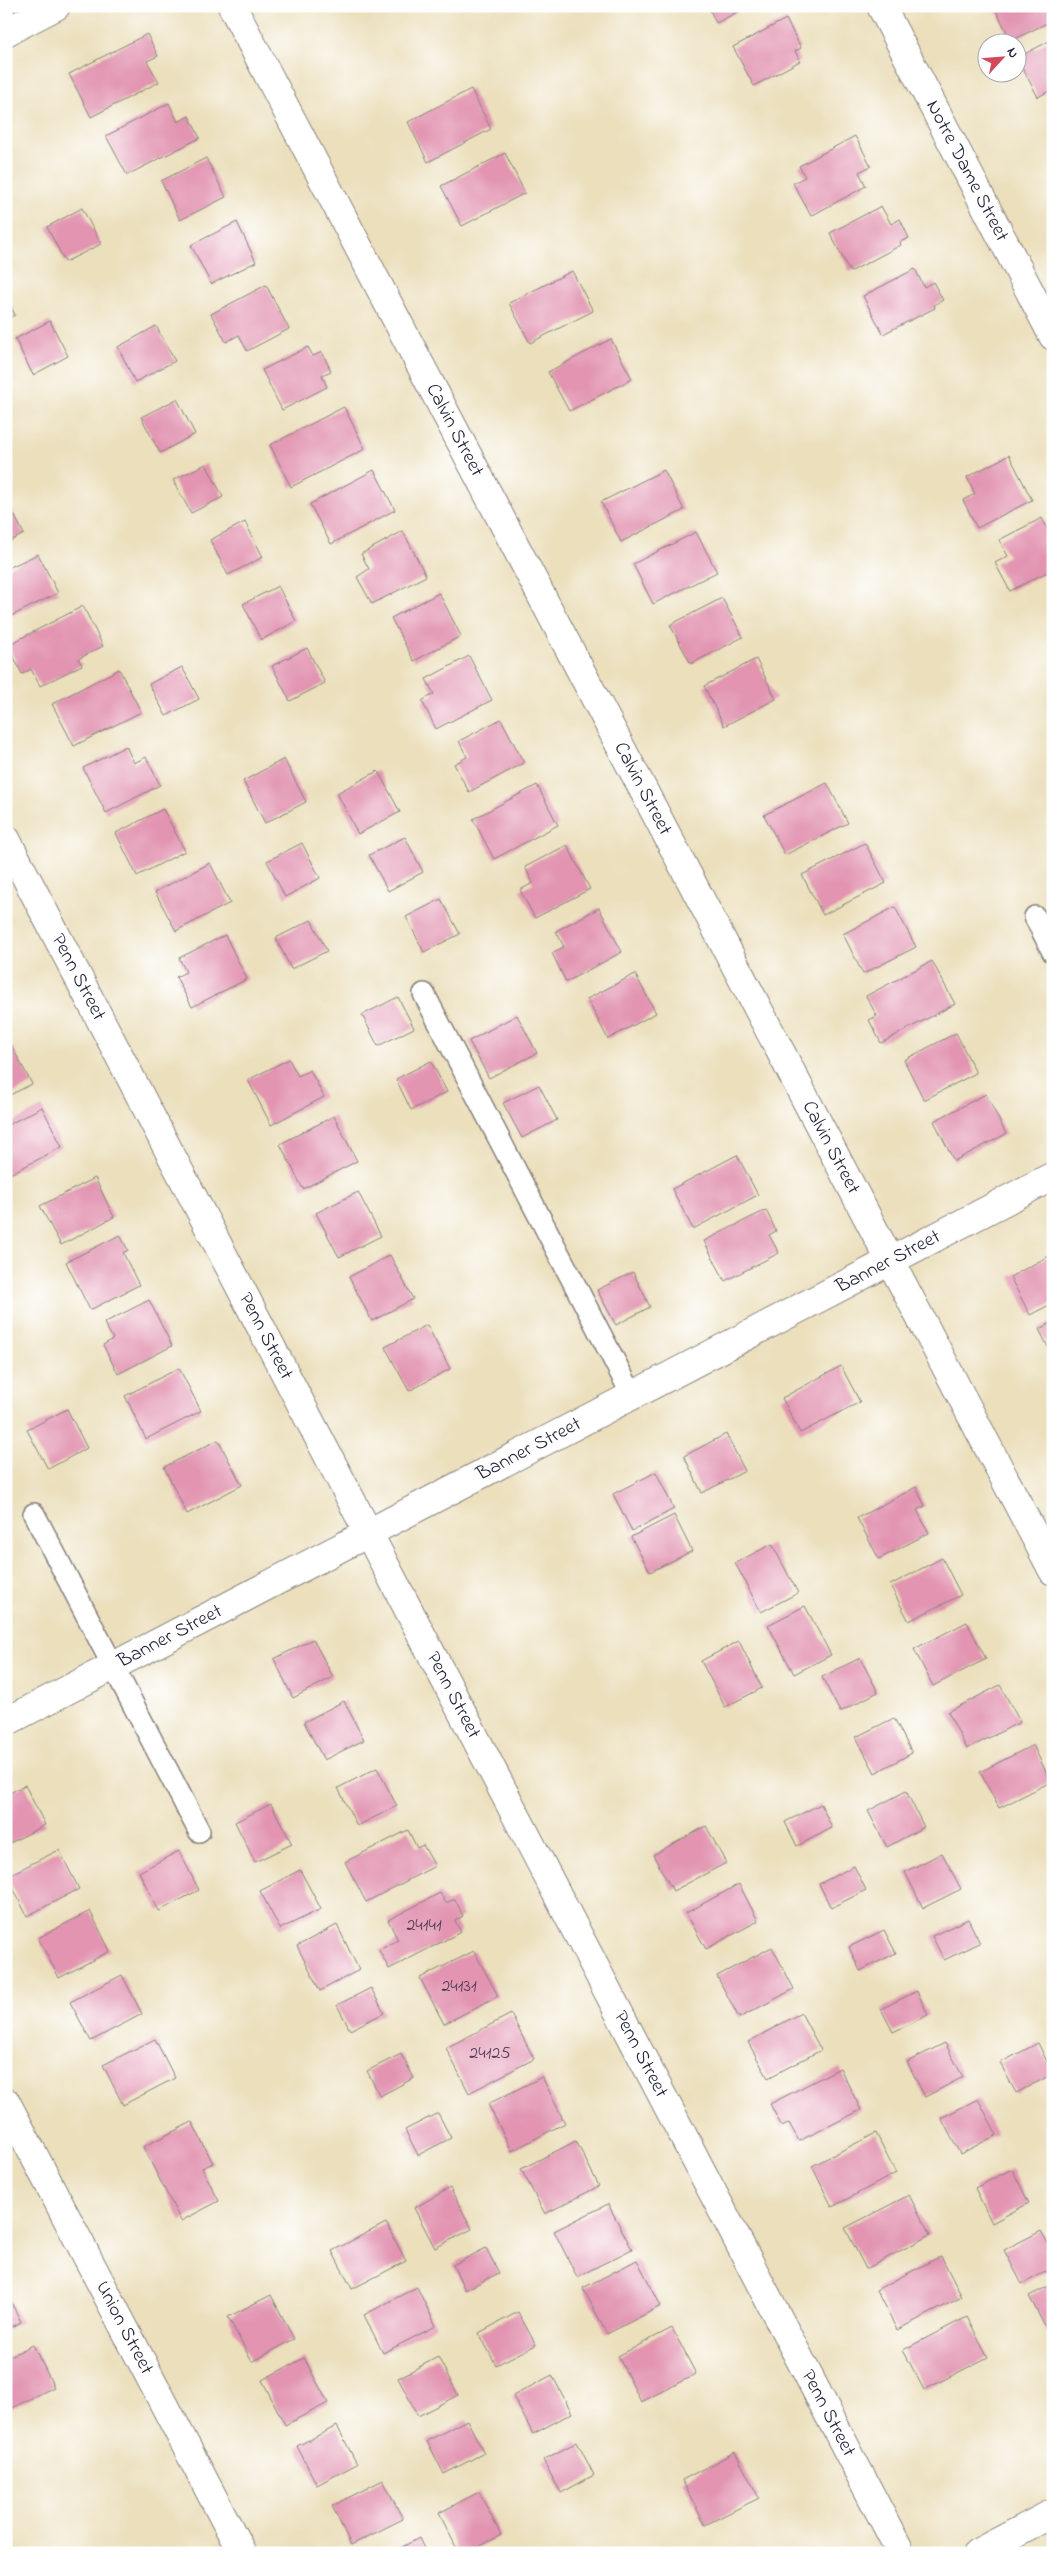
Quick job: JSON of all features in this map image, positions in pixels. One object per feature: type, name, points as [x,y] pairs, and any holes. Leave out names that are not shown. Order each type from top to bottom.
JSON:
[{"type":"street","points":[[6,32],[56,6]]},
{"type":"street","name":"Calvin Street","points":[[232,6],[1053,1571]]},
{"type":"street","name":"Notre Dame Street","points":[[880,6],[1053,336]]},
{"type":"street","name":"Penn Street","points":[[6,839],[901,2553]]},
{"type":"street","name":"Banner Street","points":[[6,1722],[1053,1176]]},
{"type":"street","name":"Union Street","points":[[6,2102],[242,2553]]},
{"type":"street","points":[[977,2553],[1053,2513]]},
{"type":"lane","points":[[1035,917],[1053,952]]},
{"type":"lane","points":[[424,994],[632,1395]]},
{"type":"lane","points":[[34,1514],[199,1831]]},
{"type":"building","points":[[708,6],[749,6],[716,23]]},
{"type":"building","points":[[994,6],[1053,6],[1053,20],[1026,34],[1007,32]]},
{"type":"building","points":[[786,19],[801,48],[795,51],[800,61],[754,86],[733,47]]},
{"type":"building","points":[[147,34],[158,56],[147,61],[159,82],[91,117],[69,74]]},
{"type":"building","points":[[1053,39],[1053,89],[1038,97],[1026,75],[1026,53]]},
{"type":"building","points":[[471,89],[491,129],[428,162],[408,122]]},
{"type":"building","points":[[169,103],[178,122],[189,116],[200,138],[127,175],[106,136]]},
{"type":"building","points":[[1053,110],[1053,122],[1048,112]]},
{"type":"building","points":[[855,136],[871,166],[859,172],[866,186],[811,216],[793,183],[805,177],[799,166]]},
{"type":"building","points":[[505,153],[525,193],[462,226],[441,186]]},
{"type":"building","points":[[206,158],[226,197],[180,220],[161,181]]},
{"type":"building","points":[[881,206],[891,224],[900,219],[909,238],[900,242],[901,245],[850,272],[830,233]]},
{"type":"building","points":[[82,208],[101,244],[65,262],[47,227]]},
{"type":"building","points":[[237,222],[256,262],[211,284],[191,245]]},
{"type":"building","points":[[915,269],[924,287],[933,282],[943,300],[934,305],[935,308],[883,334],[863,296]]},
{"type":"building","points":[[572,271],[593,311],[530,343],[509,303]]},
{"type":"building","points":[[266,285],[289,329],[247,351],[239,335],[226,342],[211,314]]},
{"type":"building","points":[[6,297],[15,315],[6,319]]},
{"type":"building","points":[[50,321],[68,356],[33,375],[15,339]]},
{"type":"building","points":[[156,326],[175,361],[135,382],[118,347]]},
{"type":"building","points":[[611,339],[632,379],[569,411],[548,372]]},
{"type":"building","points":[[308,347],[313,356],[322,352],[331,371],[322,375],[327,387],[282,410],[262,370]]},
{"type":"building","points":[[177,399],[195,434],[160,453],[141,417]]},
{"type":"building","points":[[344,407],[365,449],[291,487],[270,445]]},
{"type":"building","points":[[1009,455],[1032,500],[977,528],[963,500],[975,494],[967,477]]},
{"type":"building","points":[[206,464],[223,497],[191,513],[173,480]]},
{"type":"building","points":[[374,470],[395,510],[331,544],[310,504]]},
{"type":"building","points":[[664,470],[684,510],[621,542],[601,502]]},
{"type":"building","points":[[6,499],[24,534],[6,543]]},
{"type":"building","points":[[1042,518],[1053,539],[1053,569],[1010,591],[995,563],[1008,556],[999,540]]},
{"type":"building","points":[[245,522],[263,557],[228,575],[210,540]]},
{"type":"building","points":[[403,531],[426,576],[372,604],[357,577],[369,569],[361,554]]},
{"type":"building","points":[[696,532],[717,572],[653,604],[633,564]]},
{"type":"building","points":[[38,554],[58,593],[11,616],[6,606],[6,569]]},
{"type":"building","points":[[278,586],[296,621],[261,640],[243,604]]},
{"type":"building","points":[[439,593],[461,636],[414,661],[391,618]]},
{"type":"building","points":[[722,598],[743,637],[691,664],[670,625]]},
{"type":"building","points":[[83,606],[103,646],[78,659],[82,665],[40,686],[31,669],[22,674],[8,645]]},
{"type":"building","points":[[307,648],[325,683],[290,701],[272,666]]},
{"type":"building","points":[[469,656],[492,700],[436,729],[422,701],[434,694],[426,679]]},
{"type":"building","points":[[756,659],[776,699],[724,726],[704,686]]},
{"type":"building","points":[[182,667],[199,699],[166,716],[149,684]]},
{"type":"building","points":[[119,669],[141,712],[74,746],[52,704]]},
{"type":"building","points":[[501,719],[524,763],[469,792],[454,764],[467,757],[459,741]]},
{"type":"building","points":[[126,746],[134,763],[146,757],[160,785],[106,813],[83,768]]},
{"type":"building","points":[[284,759],[306,802],[265,823],[243,781]]},
{"type":"building","points":[[378,771],[400,812],[358,834],[337,793]]},
{"type":"building","points":[[827,783],[848,823],[785,855],[764,815]]},
{"type":"building","points":[[537,785],[558,825],[494,859],[473,819]]},
{"type":"building","points":[[163,809],[185,851],[137,876],[116,833]]},
{"type":"building","points":[[405,837],[423,872],[388,891],[369,855]]},
{"type":"building","points":[[302,843],[320,878],[285,897],[267,861]]},
{"type":"building","points":[[865,843],[886,883],[823,915],[802,875]]},
{"type":"building","points":[[567,845],[590,889],[535,918],[520,890],[533,883],[525,867]]},
{"type":"building","points":[[210,863],[230,903],[176,931],[155,892]]},
{"type":"building","points":[[441,899],[460,934],[424,952],[406,917]]},
{"type":"building","points":[[895,907],[916,947],[863,974],[843,934]]},
{"type":"building","points":[[599,908],[622,952],[566,982],[552,953],[564,947],[556,931]]},
{"type":"building","points":[[311,920],[327,951],[291,969],[276,938]]},
{"type":"building","points":[[225,935],[247,979],[192,1007],[176,977],[186,972],[179,958]]},
{"type":"building","points":[[932,961],[955,1004],[881,1043],[869,1020],[877,1016],[866,996]]},
{"type":"building","points":[[635,974],[656,1013],[608,1039],[587,999]]},
{"type":"building","points":[[398,997],[414,1028],[378,1046],[362,1015]]},
{"type":"building","points":[[517,1015],[537,1053],[489,1078],[469,1041]]},
{"type":"building","points":[[956,1033],[976,1073],[924,1100],[904,1060]]},
{"type":"building","points":[[11,1045],[32,1084],[6,1097],[6,1047]]},
{"type":"building","points":[[289,1059],[298,1076],[310,1070],[324,1097],[271,1125],[248,1080]]},
{"type":"building","points":[[431,1061],[447,1092],[411,1110],[396,1079]]},
{"type":"building","points":[[539,1085],[557,1120],[522,1138],[503,1103]]},
{"type":"building","points":[[986,1094],[1006,1134],[954,1161],[934,1121]]},
{"type":"building","points":[[42,1107],[62,1147],[8,1175],[6,1170],[6,1126]]},
{"type":"building","points":[[334,1116],[357,1161],[303,1189],[280,1144]]},
{"type":"building","points":[[737,1155],[758,1195],[693,1229],[672,1189]]},
{"type":"building","points":[[95,1178],[114,1217],[61,1245],[40,1206]]},
{"type":"building","points":[[358,1192],[381,1236],[339,1257],[316,1213]]},
{"type":"building","points":[[766,1210],[776,1231],[769,1235],[779,1253],[725,1281],[704,1241]]},
{"type":"building","points":[[120,1235],[128,1250],[123,1253],[139,1285],[90,1310],[66,1262]]},
{"type":"building","points":[[390,1255],[413,1299],[372,1321],[349,1277]]},
{"type":"building","points":[[1049,1256],[1053,1264],[1053,1303],[1030,1315],[1010,1277]]},
{"type":"building","points":[[633,1272],[650,1307],[616,1325],[597,1290]]},
{"type":"building","points":[[149,1300],[172,1346],[118,1374],[103,1345],[113,1339],[104,1323]]},
{"type":"building","points":[[1053,1322],[1053,1357],[1039,1329]]},
{"type":"building","points":[[427,1325],[450,1369],[409,1391],[385,1347]]},
{"type":"building","points":[[841,1366],[860,1402],[800,1433],[782,1398]]},
{"type":"building","points":[[179,1368],[201,1411],[146,1439],[125,1396]]},
{"type":"building","points":[[67,1409],[87,1448],[48,1469],[27,1430]]},
{"type":"building","points":[[726,1434],[745,1471],[702,1493],[684,1456]]},
{"type":"building","points":[[218,1440],[242,1485],[187,1514],[164,1467]]},
{"type":"building","points":[[656,1472],[674,1509],[632,1531],[613,1494]]},
{"type":"building","points":[[916,1487],[925,1506],[917,1510],[929,1533],[879,1559],[857,1518]]},
{"type":"building","points":[[674,1515],[692,1551],[650,1572],[631,1537]]},
{"type":"building","points":[[772,1544],[798,1593],[761,1612],[735,1563]]},
{"type":"building","points":[[942,1558],[961,1595],[909,1621],[890,1585]]},
{"type":"building","points":[[805,1606],[831,1655],[794,1674],[768,1625]]},
{"type":"building","points":[[967,1622],[986,1659],[933,1686],[914,1649]]},
{"type":"building","points":[[313,1639],[333,1677],[293,1698],[274,1659]]},
{"type":"building","points":[[739,1641],[762,1688],[725,1707],[701,1661]]},
{"type":"building","points":[[860,1658],[878,1692],[840,1712],[822,1677]]},
{"type":"building","points":[[1000,1685],[1020,1722],[967,1749],[948,1712]]},
{"type":"building","points":[[344,1701],[364,1740],[324,1760],[304,1722]]},
{"type":"building","points":[[894,1718],[912,1753],[875,1773],[856,1737]]},
{"type":"building","points":[[1033,1745],[1051,1782],[999,1808],[980,1772]]},
{"type":"building","points":[[377,1768],[397,1806],[357,1826],[338,1788]]},
{"type":"building","points":[[25,1785],[45,1825],[6,1845],[6,1795]]},
{"type":"building","points":[[906,1791],[924,1827],[887,1847],[868,1811]]},
{"type":"building","points":[[271,1804],[292,1844],[255,1862],[235,1822]]},
{"type":"building","points":[[821,1804],[832,1828],[797,1846],[785,1822]]},
{"type":"building","points":[[706,1826],[726,1863],[673,1891],[653,1855]]},
{"type":"building","points":[[408,1830],[417,1848],[423,1845],[435,1866],[366,1902],[345,1862]]},
{"type":"building","points":[[59,1850],[79,1889],[27,1916],[7,1876]]},
{"type":"building","points":[[179,1851],[199,1890],[159,1911],[139,1872]]},
{"type":"building","points":[[942,1853],[961,1889],[923,1908],[905,1872]]},
{"type":"building","points":[[854,1866],[866,1890],[831,1908],[819,1884]]},
{"type":"building","points":[[300,1870],[321,1909],[280,1929],[260,1891]]},
{"type":"building","points":[[739,1884],[758,1921],[706,1949],[686,1913]]},
{"type":"building","points":[[440,1893],[446,1903],[455,1899],[463,1916],[455,1921],[461,1932],[389,1969],[379,1950],[398,1940],[388,1920]]},
{"type":"building","points":[[90,1911],[110,1951],[59,1978],[38,1938]]},
{"type":"building","points":[[968,1919],[980,1943],[944,1960],[932,1936]]},
{"type":"building","points":[[337,1925],[359,1970],[320,1991],[297,1946]]},
{"type":"building","points":[[884,1930],[896,1953],[860,1971],[849,1947]]},
{"type":"building","points":[[772,1947],[794,1989],[739,2018],[717,1976]]},
{"type":"building","points":[[474,1951],[498,1996],[444,2024],[420,1978]]},
{"type":"building","points":[[122,1975],[142,2014],[91,2041],[70,2002]]},
{"type":"building","points":[[371,1988],[384,2013],[350,2030],[337,2005]]},
{"type":"building","points":[[917,1991],[928,2015],[893,2032],[881,2009]]},
{"type":"building","points":[[801,2013],[821,2050],[768,2078],[748,2042]]},
{"type":"building","points":[[511,2014],[534,2059],[469,2093],[446,2048]]},
{"type":"building","points":[[155,2039],[175,2078],[123,2105],[103,2065]]},
{"type":"building","points":[[945,2043],[963,2077],[925,2097],[907,2062]]},
{"type":"building","points":[[1038,2043],[1053,2074],[1016,2093],[1000,2063]]},
{"type":"building","points":[[401,2054],[414,2078],[380,2096],[367,2071]]},
{"type":"building","points":[[840,2068],[861,2110],[799,2141],[789,2123],[782,2127],[770,2104]]},
{"type":"building","points":[[542,2077],[565,2123],[512,2151],[488,2104]]},
{"type":"building","points":[[978,2099],[997,2135],[960,2154],[941,2118]]},
{"type":"building","points":[[438,2113],[451,2138],[418,2155],[405,2130]]},
{"type":"building","points":[[192,2122],[213,2163],[202,2168],[219,2201],[181,2221],[143,2147]]},
{"type":"building","points":[[876,2133],[896,2173],[832,2207],[812,2166]]},
{"type":"building","points":[[576,2141],[599,2186],[545,2214],[521,2169]]},
{"type":"building","points":[[1012,2169],[1029,2203],[992,2223],[975,2188]]},
{"type":"building","points":[[450,2188],[472,2229],[435,2248],[414,2208]]},
{"type":"building","points":[[909,2195],[930,2235],[866,2269],[845,2228]]},
{"type":"building","points":[[608,2204],[632,2249],[577,2277],[554,2231]]},
{"type":"building","points":[[386,2223],[406,2261],[352,2289],[332,2251]]},
{"type":"building","points":[[1041,2231],[1053,2252],[1053,2268],[1022,2284],[1004,2250]]},
{"type":"building","points":[[486,2248],[499,2273],[465,2290],[453,2265]]},
{"type":"building","points":[[941,2256],[962,2297],[897,2330],[876,2290]]},
{"type":"building","points":[[637,2260],[661,2306],[607,2334],[583,2288]]},
{"type":"building","points":[[1053,2284],[1053,2342],[1029,2296]]},
{"type":"building","points":[[417,2287],[436,2326],[383,2353],[364,2315]]},
{"type":"building","points":[[6,2292],[21,2322],[6,2330]]},
{"type":"building","points":[[271,2295],[294,2339],[252,2362],[228,2317]]},
{"type":"building","points":[[518,2312],[536,2345],[496,2365],[479,2333]]},
{"type":"building","points":[[967,2317],[988,2357],[924,2390],[903,2350]]},
{"type":"building","points":[[672,2328],[696,2374],[641,2402],[618,2356]]},
{"type":"building","points":[[33,2345],[54,2387],[6,2411],[6,2358]]},
{"type":"building","points":[[438,2357],[458,2395],[418,2416],[398,2378]]},
{"type":"building","points":[[304,2358],[328,2403],[285,2425],[262,2380]]},
{"type":"building","points":[[552,2375],[572,2413],[533,2434],[513,2396]]},
{"type":"building","points":[[467,2420],[484,2453],[444,2474],[427,2441]]},
{"type":"building","points":[[337,2426],[357,2464],[317,2485],[297,2446]]},
{"type":"building","points":[[577,2442],[594,2475],[561,2493],[543,2460]]},
{"type":"building","points":[[735,2452],[759,2498],[705,2525],[682,2480]]},
{"type":"building","points":[[383,2480],[403,2519],[351,2545],[332,2506]]},
{"type":"building","points":[[479,2492],[501,2535],[467,2553],[459,2553],[439,2513]]},
{"type":"building","points":[[419,2538],[426,2553],[391,2553]]}]
